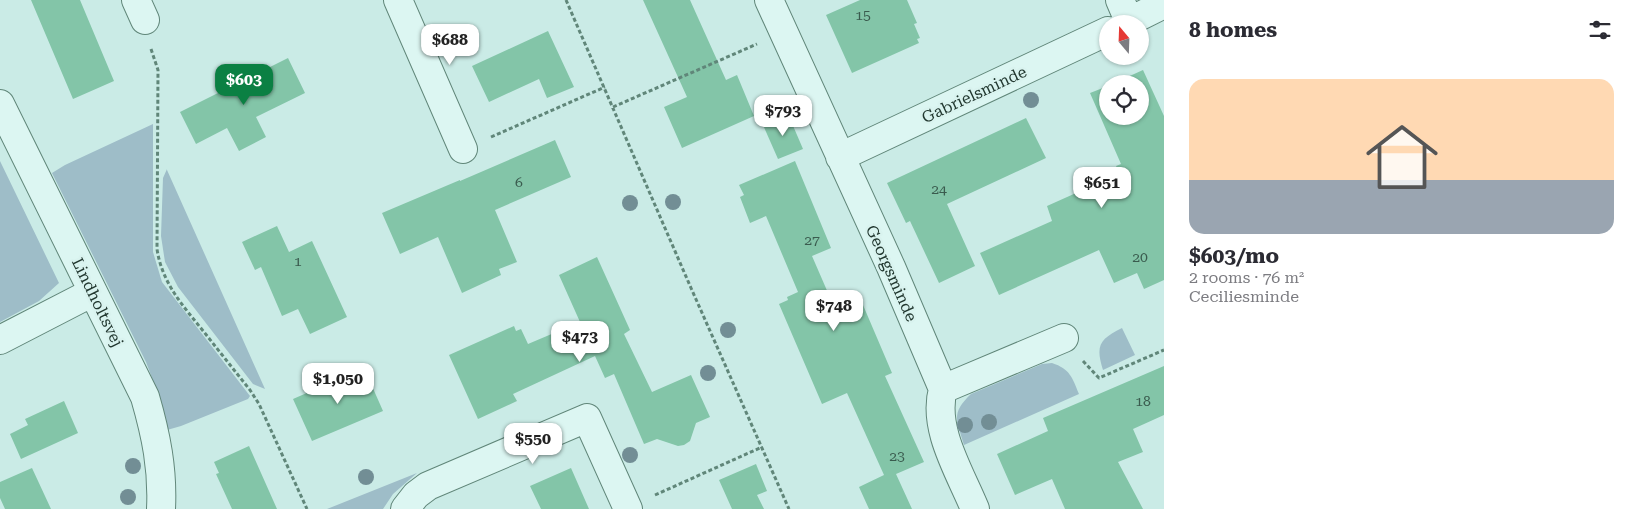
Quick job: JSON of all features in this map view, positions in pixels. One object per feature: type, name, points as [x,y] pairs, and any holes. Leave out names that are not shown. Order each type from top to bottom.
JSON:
[{"type":"street","points":[[398,0],[463,149]]},
{"type":"street","name":"Georgsminde","points":[[769,0],[891,267],[944,389]]},
{"type":"street","name":"Gabrielsminde","points":[[1132,15],[1164,4]]},
{"type":"street","name":"Gabrielsminde","points":[[840,157],[1099,29]]},
{"type":"street","name":"Lindholtsvej","points":[[0,104],[145,397],[155,432],[161,469],[161,509]]},
{"type":"street","points":[[0,340],[93,292]]},
{"type":"street","points":[[976,509],[944,435],[940,410],[944,389],[1064,338]]},
{"type":"street","points":[[405,509],[416,495],[428,486],[587,418],[627,508]]},
{"type":"path","points":[[566,0],[789,509]]},
{"type":"path","points":[[141,10],[149,45],[158,70],[157,249],[159,262],[174,294],[259,404],[307,509]]},
{"type":"path","points":[[613,107],[784,33]]},
{"type":"path","points":[[463,149],[605,87]]},
{"type":"path","points":[[1064,338],[1099,378],[1164,350]]},
{"type":"path","points":[[627,508],[762,447]]},
{"type":"shaded area","points":[[153,124],[153,252],[162,282],[250,396],[248,399],[167,430],[155,386],[146,362],[52,173],[65,165]]},
{"type":"shaded area","points":[[0,161],[59,283],[39,301],[0,322]]},
{"type":"shaded area","points":[[167,169],[265,389],[253,384],[178,287],[165,262],[161,236],[163,178]]},
{"type":"shaded area","points":[[1122,328],[1135,355],[1103,370],[1100,354],[1101,344],[1109,336]]},
{"type":"shaded area","points":[[1052,363],[1070,374],[1079,394],[964,445],[957,418],[960,407],[971,394],[1042,364]]},
{"type":"shaded area","points":[[417,473],[393,494],[383,509],[327,509]]},
{"type":"building","points":[[31,0],[80,0],[114,81],[73,99]]},
{"type":"building","points":[[643,0],[690,0],[726,80],[737,75],[754,116],[682,148],[664,107],[687,97]]},
{"type":"building","points":[[860,0],[907,0],[917,23],[914,24],[920,38],[917,39],[919,43],[852,73],[826,15]]},
{"type":"building","points":[[548,31],[574,87],[547,98],[539,79],[489,102],[472,66]]},
{"type":"building","points":[[288,58],[305,93],[256,117],[266,137],[239,151],[227,128],[196,144],[180,112]]},
{"type":"building","points":[[1143,70],[1145,75],[1132,75]]},
{"type":"building","points":[[1149,83],[1164,116],[1164,280],[1144,289],[1137,273],[1114,283],[1099,250],[999,295],[980,253],[1052,221],[1047,206],[1114,176],[1112,173],[1118,170],[1116,166],[1121,164],[1104,125],[1149,125]]},
{"type":"building","points":[[1099,90],[1099,114],[1090,93]]},
{"type":"building","points":[[788,114],[803,149],[778,159],[763,125]]},
{"type":"building","points":[[1026,118],[1046,158],[947,204],[975,266],[939,283],[910,221],[906,223],[887,183]]},
{"type":"building","points":[[555,140],[571,177],[495,210],[517,262],[499,269],[501,275],[462,293],[438,237],[400,254],[382,213]]},
{"type":"building","points":[[795,161],[831,248],[812,256],[835,309],[860,298],[892,373],[885,376],[924,462],[896,474],[912,509],[869,509],[859,487],[884,475],[847,393],[822,404],[779,304],[788,300],[787,297],[798,292],[766,216],[750,223],[740,197],[744,195],[739,185]]},
{"type":"building","points":[[277,226],[289,252],[312,241],[347,317],[310,334],[298,309],[282,316],[261,267],[255,270],[242,242]]},
{"type":"building","points":[[597,257],[630,330],[624,334],[652,392],[691,375],[710,417],[696,423],[690,441],[684,445],[678,446],[657,439],[644,444],[614,374],[605,378],[595,356],[513,394],[517,401],[478,419],[449,355],[514,326],[516,331],[521,329],[528,344],[580,322],[559,275]]},
{"type":"building","points":[[1164,366],[1164,415],[1133,429],[1143,452],[1118,462],[1143,509],[1065,509],[1052,479],[1015,495],[997,454],[1048,431],[1043,418]]},
{"type":"building","points":[[364,368],[383,411],[312,441],[293,399]]},
{"type":"building","points":[[64,401],[78,433],[21,459],[10,434],[28,425],[25,419]]},
{"type":"building","points":[[249,446],[277,509],[232,509],[216,474],[219,473],[214,462]]},
{"type":"building","points":[[756,464],[767,491],[757,495],[764,509],[732,509],[719,480]]},
{"type":"building","points":[[32,468],[51,509],[5,509],[0,498],[0,482]]},
{"type":"building","points":[[571,468],[589,509],[541,509],[530,486]]}]
